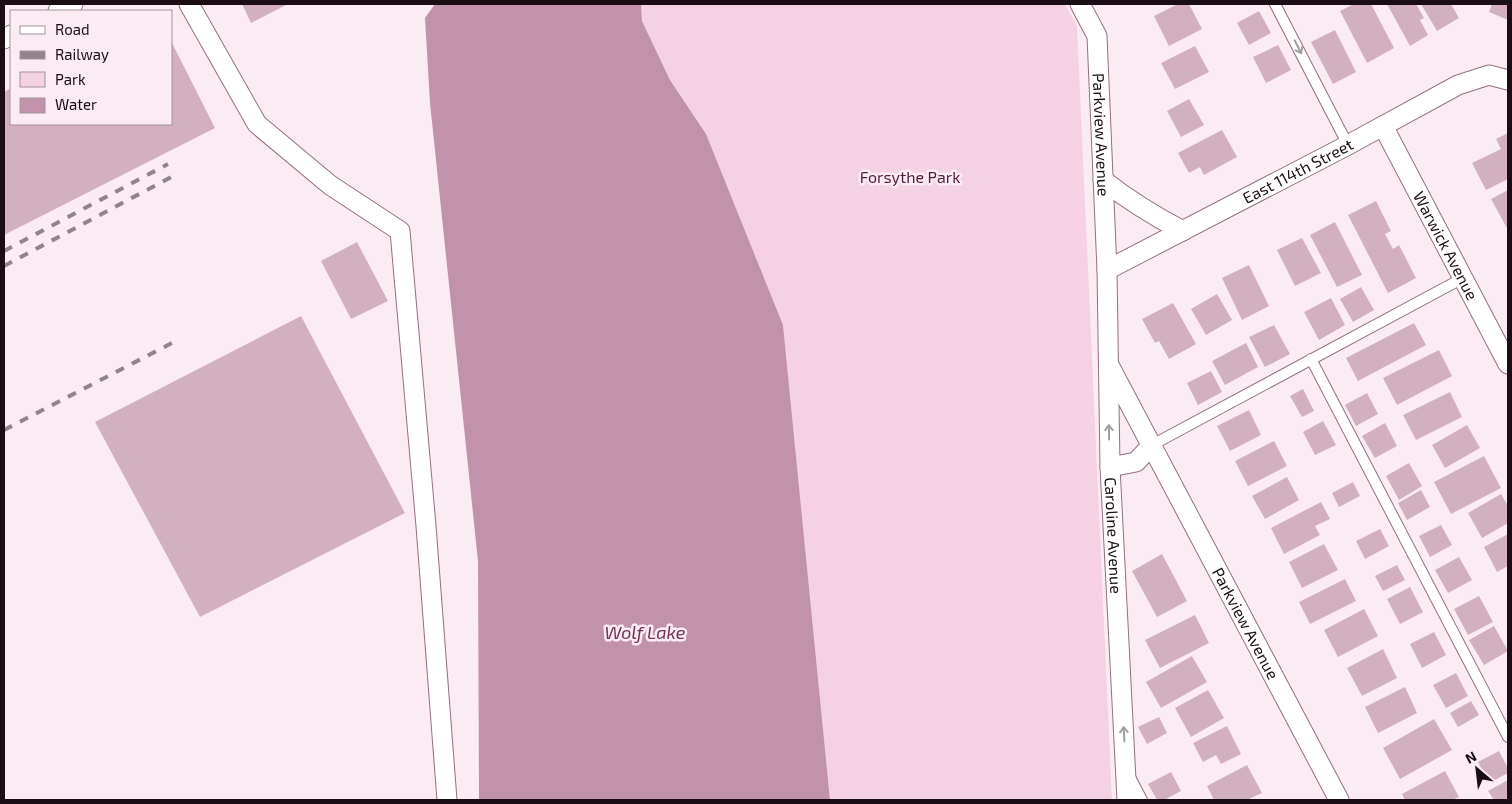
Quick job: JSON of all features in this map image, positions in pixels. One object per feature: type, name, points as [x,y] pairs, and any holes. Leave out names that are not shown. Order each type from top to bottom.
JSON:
[{"type":"street","points":[[60,10],[73,4]]},
{"type":"street","points":[[188,4],[258,124],[330,185],[400,231],[426,526],[447,800]]},
{"type":"street","name":"Parkview Avenue","points":[[1080,4],[1097,36],[1107,270]]},
{"type":"street","name":"East 114th Street","points":[[1107,270],[1458,86],[1489,75],[1508,80]]},
{"type":"street","name":"Warwick Avenue","points":[[1383,126],[1508,364]]},
{"type":"street","points":[[1103,180],[1139,207],[1183,231]]},
{"type":"street","name":"Caroline Avenue","points":[[1107,270],[1110,467],[1127,800]]},
{"type":"street","name":"Parkview Avenue","points":[[1108,364],[1339,800]]},
{"type":"street","points":[[1110,467],[1136,462],[1152,446]]},
{"type":"lane","points":[[1275,4],[1348,145]]},
{"type":"lane","points":[[1152,446],[1463,278]]},
{"type":"lane","points":[[1311,360],[1508,738]]},
{"type":"lane","points":[[1126,769],[1142,800]]},
{"type":"green space","name":"Forsythe Park","points":[[641,4],[1065,4],[1077,26],[1112,800],[830,800],[783,325],[706,134],[670,80],[642,21]]},
{"type":"water","name":"Wolf Lake","points":[[435,4],[641,4],[642,21],[670,80],[706,134],[783,325],[830,800],[479,800],[478,561],[430,103],[425,18]]},
{"type":"building","points":[[242,4],[288,4],[251,23]]},
{"type":"building","points":[[1178,4],[1189,4],[1202,29],[1169,46],[1154,16]]},
{"type":"building","points":[[1354,4],[1371,4],[1394,48],[1367,63],[1340,11]]},
{"type":"building","points":[[1387,4],[1416,4],[1424,18],[1420,20],[1428,35],[1410,46]]},
{"type":"building","points":[[1421,4],[1451,4],[1459,18],[1437,31]]},
{"type":"building","points":[[1492,4],[1508,4],[1508,20],[1489,12]]},
{"type":"building","points":[[1259,11],[1271,33],[1249,45],[1237,23]]},
{"type":"building","points":[[1335,30],[1356,72],[1333,84],[1311,42]]},
{"type":"building","points":[[172,43],[215,128],[4,235],[4,92],[10,89],[10,125],[172,125]]},
{"type":"building","points":[[1278,45],[1291,70],[1266,83],[1253,57]]},
{"type":"building","points":[[1195,46],[1209,72],[1175,89],[1161,63]]},
{"type":"building","points":[[1189,99],[1204,125],[1181,137],[1167,111]]},
{"type":"building","points":[[1222,130],[1237,157],[1204,175],[1200,167],[1189,173],[1178,153]]},
{"type":"building","points":[[1508,133],[1508,179],[1486,190],[1472,163],[1501,149],[1496,139]]},
{"type":"building","points":[[1508,190],[1508,230],[1491,199]]},
{"type":"building","points":[[1376,201],[1391,231],[1385,234],[1393,249],[1399,245],[1416,278],[1388,293],[1348,215]]},
{"type":"building","points":[[1335,222],[1362,275],[1337,287],[1310,235]]},
{"type":"building","points":[[1302,238],[1321,273],[1295,286],[1277,250]]},
{"type":"building","points":[[357,242],[388,301],[351,319],[321,261]]},
{"type":"building","points":[[1249,265],[1269,306],[1242,320],[1222,278]]},
{"type":"building","points":[[1361,287],[1374,310],[1353,322],[1340,299]]},
{"type":"building","points":[[1217,294],[1232,320],[1206,335],[1191,309]]},
{"type":"building","points":[[1331,298],[1345,325],[1319,340],[1304,312]]},
{"type":"building","points":[[1173,303],[1196,344],[1169,359],[1159,341],[1155,343],[1142,319]]},
{"type":"building","points":[[301,316],[405,513],[200,617],[95,422]]},
{"type":"building","points":[[1414,323],[1426,345],[1358,381],[1346,358]]},
{"type":"building","points":[[1274,325],[1290,354],[1265,367],[1249,337]]},
{"type":"building","points":[[1246,343],[1258,367],[1225,385],[1212,361]]},
{"type":"building","points":[[1439,350],[1452,376],[1397,405],[1383,378]]},
{"type":"building","points":[[1211,371],[1222,392],[1198,405],[1187,383]]},
{"type":"building","points":[[1303,389],[1314,411],[1302,417],[1290,396]]},
{"type":"building","points":[[1450,392],[1462,417],[1416,440],[1403,415]]},
{"type":"building","points":[[1367,393],[1378,414],[1356,426],[1345,405]]},
{"type":"building","points":[[1249,410],[1261,435],[1230,451],[1217,426]]},
{"type":"building","points":[[1323,421],[1336,445],[1315,455],[1303,432]]},
{"type":"building","points":[[1385,423],[1397,446],[1375,458],[1362,436]]},
{"type":"building","points":[[1467,425],[1480,448],[1445,468],[1432,445]]},
{"type":"building","points":[[1274,441],[1287,466],[1248,486],[1235,461]]},
{"type":"building","points":[[1484,456],[1501,488],[1451,514],[1434,482]]},
{"type":"building","points":[[1409,463],[1422,486],[1399,500],[1386,476]]},
{"type":"building","points":[[1287,477],[1299,500],[1265,519],[1252,496]]},
{"type":"building","points":[[1353,482],[1360,496],[1339,507],[1332,493]]},
{"type":"building","points":[[1421,490],[1430,507],[1407,520],[1398,503]]},
{"type":"building","points":[[1501,494],[1508,506],[1508,523],[1482,538],[1468,513]]},
{"type":"building","points":[[1321,502],[1330,519],[1315,526],[1320,535],[1284,554],[1271,528]]},
{"type":"building","points":[[1441,525],[1452,545],[1430,557],[1419,536]]},
{"type":"building","points":[[1380,529],[1389,546],[1365,559],[1356,541]]},
{"type":"building","points":[[1508,534],[1508,566],[1497,572],[1484,547]]},
{"type":"building","points":[[1324,544],[1338,570],[1302,588],[1289,562]]},
{"type":"building","points":[[1162,554],[1187,601],[1157,617],[1132,571]]},
{"type":"building","points":[[1459,557],[1472,580],[1448,593],[1435,570]]},
{"type":"building","points":[[1397,565],[1405,580],[1383,591],[1375,576]]},
{"type":"building","points":[[1345,579],[1356,601],[1310,624],[1299,602]]},
{"type":"building","points":[[1410,587],[1423,612],[1400,624],[1387,599]]},
{"type":"building","points":[[1479,596],[1493,622],[1468,635],[1454,609]]},
{"type":"building","points":[[1364,609],[1378,636],[1338,657],[1324,630]]},
{"type":"building","points":[[1195,615],[1209,643],[1160,668],[1145,640]]},
{"type":"building","points":[[1494,626],[1508,651],[1484,665],[1469,640]]},
{"type":"building","points":[[1434,632],[1446,655],[1422,668],[1410,644]]},
{"type":"building","points":[[1383,649],[1397,678],[1362,696],[1347,668]]},
{"type":"building","points":[[1192,656],[1207,682],[1161,708],[1146,682]]},
{"type":"building","points":[[1456,673],[1468,696],[1446,708],[1433,685]]},
{"type":"building","points":[[1405,687],[1417,713],[1378,733],[1365,707]]},
{"type":"building","points":[[1208,690],[1224,718],[1191,737],[1175,708]]},
{"type":"building","points":[[1471,701],[1479,715],[1458,727],[1450,713]]},
{"type":"building","points":[[1159,717],[1167,733],[1147,744],[1138,727]]},
{"type":"building","points":[[1434,719],[1452,750],[1400,779],[1383,748]]},
{"type":"building","points":[[1227,726],[1241,754],[1221,764],[1216,755],[1203,762],[1193,743]]},
{"type":"building","points":[[1499,751],[1508,768],[1508,773],[1489,783],[1478,762]]},
{"type":"building","points":[[1247,765],[1262,793],[1247,800],[1214,800],[1207,786]]},
{"type":"building","points":[[1445,771],[1459,797],[1452,800],[1405,800],[1402,794]]},
{"type":"building","points":[[1171,772],[1181,791],[1164,800],[1157,800],[1148,784]]},
{"type":"building","points":[[1508,780],[1508,800],[1494,800],[1488,791]]},
{"type":"railway","points":[[4,251],[168,164]]},
{"type":"railway","points":[[4,266],[175,175]]},
{"type":"railway","points":[[4,430],[172,343]]}]
